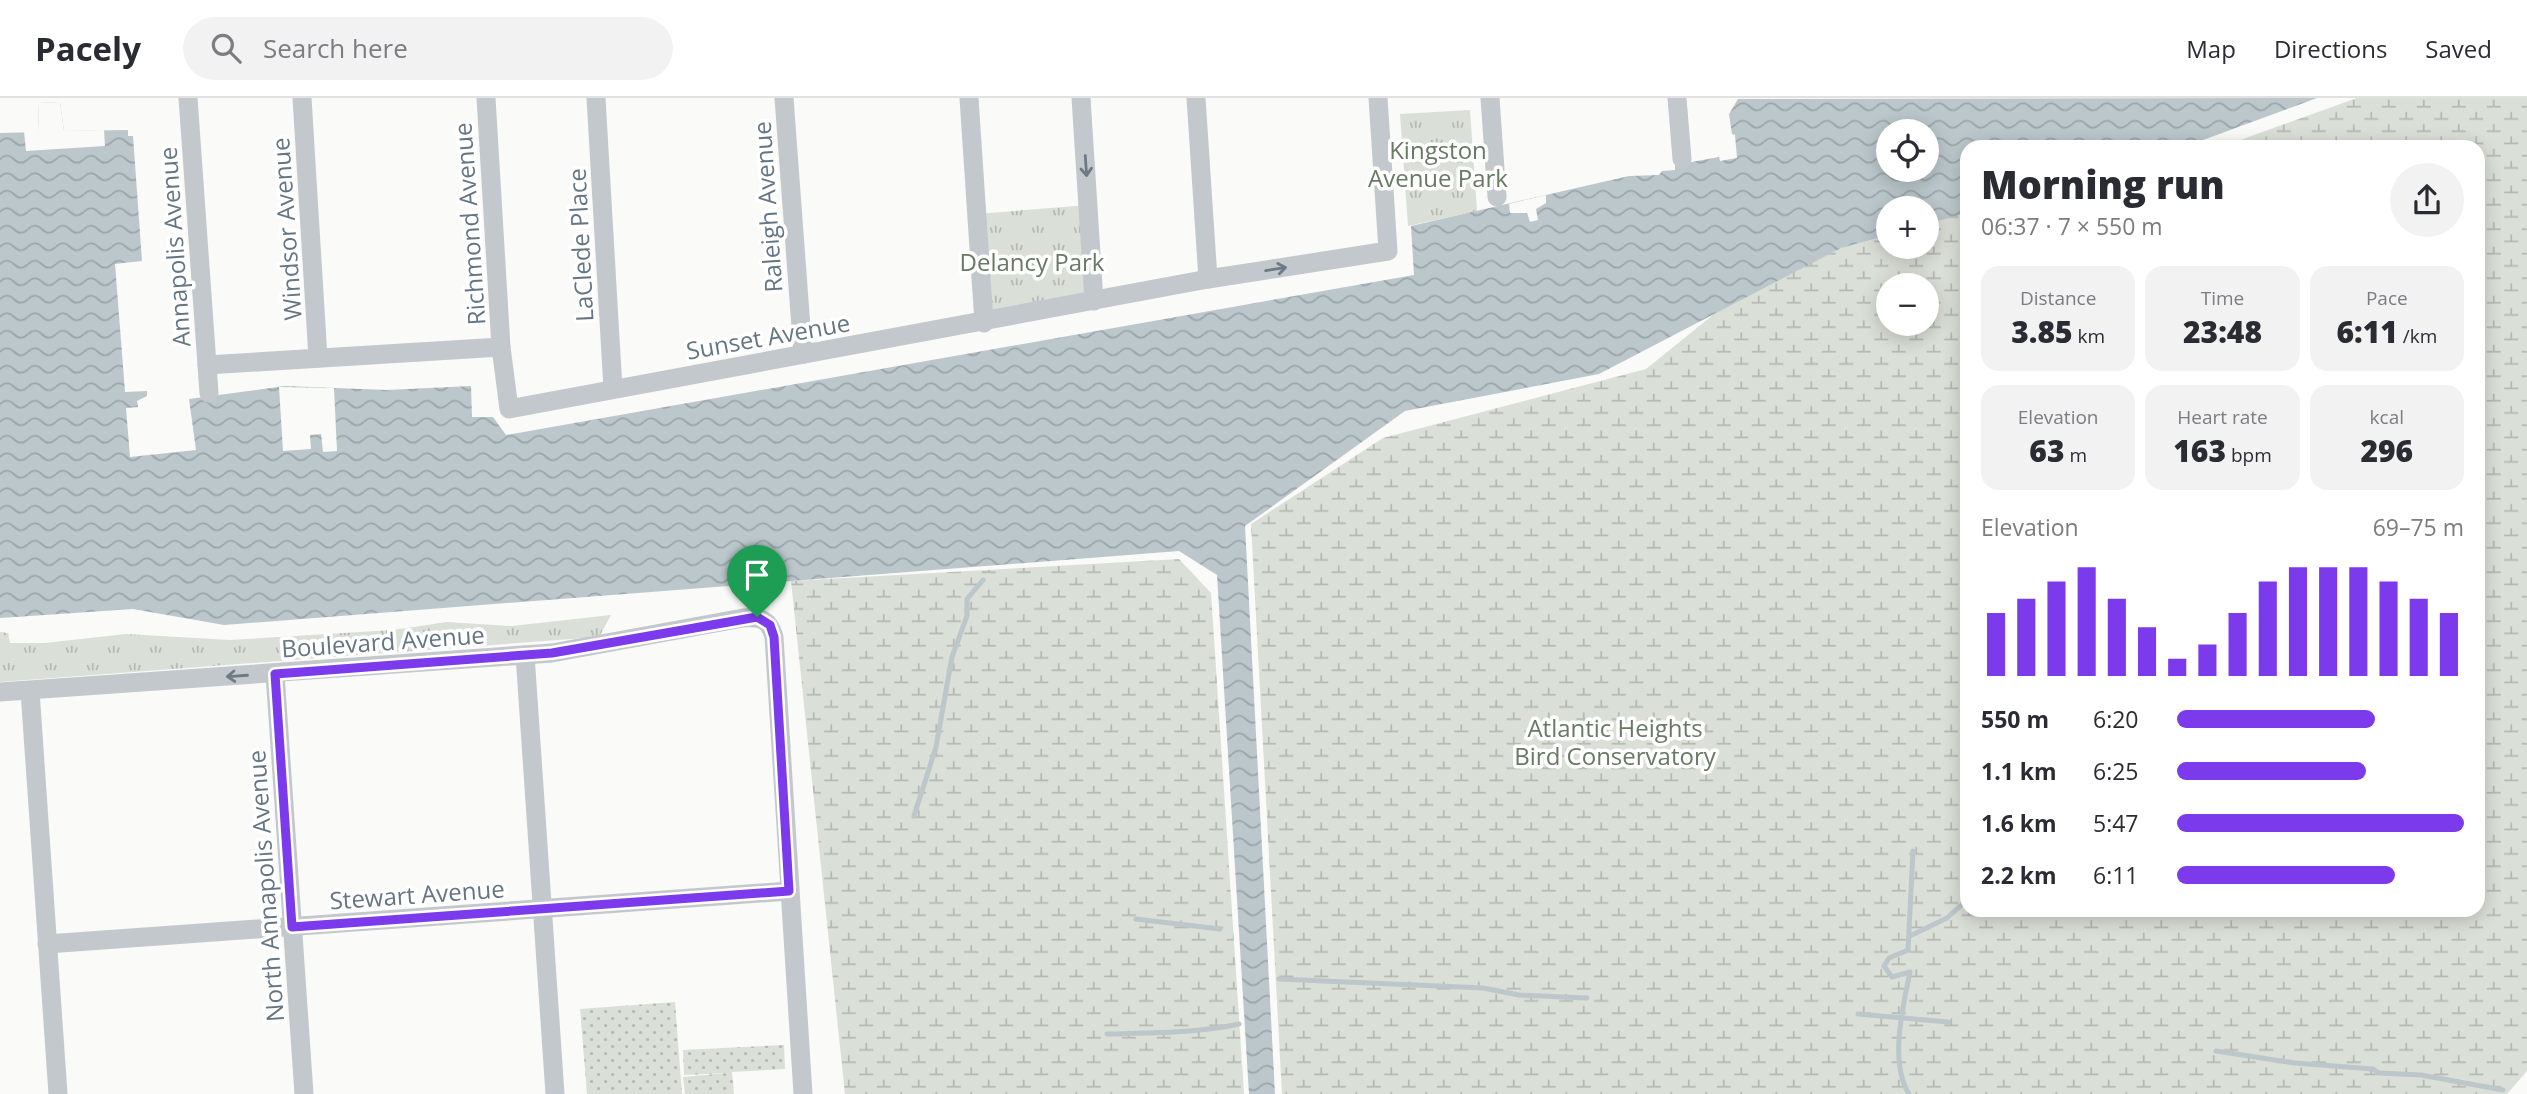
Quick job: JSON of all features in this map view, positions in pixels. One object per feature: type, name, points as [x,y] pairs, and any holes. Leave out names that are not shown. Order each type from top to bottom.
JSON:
[{"type":"street","name":"Annapolis Avenue","points":[[188,98],[209,393]]},
{"type":"street","name":"Windsor Avenue","points":[[302,98],[318,358]]},
{"type":"street","name":"Richmond Avenue","points":[[486,98],[501,347]]},
{"type":"street","name":"LaClede Place","points":[[596,98],[613,389]]},
{"type":"street","name":"Raleigh Avenue","points":[[784,98],[803,354]]},
{"type":"street","points":[[970,98],[984,323]]},
{"type":"street","points":[[1081,98],[1094,301]]},
{"type":"street","points":[[1196,98],[1208,279]]},
{"type":"street","name":"Sunset Avenue","points":[[501,347],[509,409],[984,323],[1208,279],[1388,251],[1378,98]]},
{"type":"street","points":[[1490,98],[1497,197]]},
{"type":"street","points":[[1677,98],[1682,159]]},
{"type":"street","points":[[207,365],[501,347]]},
{"type":"street","name":"Boulevard Avenue","points":[[0,692],[525,655],[658,636],[757,617],[766,621],[774,637],[789,891]]},
{"type":"street","points":[[525,655],[555,1094]]},
{"type":"street","name":"North Annapolis Avenue","points":[[275,674],[304,1094]]},
{"type":"street","points":[[30,691],[58,1094]]},
{"type":"street","points":[[789,891],[803,1094]]},
{"type":"street","name":"Stewart Avenue","points":[[47,944],[789,891]]},
{"type":"green space","name":"Atlantic Heights Bird Conservatory","points":[[2357,98],[2527,98],[2527,1071],[2507,1094],[1282,1094],[1251,524],[1383,438],[1646,369],[1801,244],[1876,215],[1876,259],[1939,259],[1939,199],[1960,184],[1960,917],[2485,917],[2485,140],[2240,140]]},
{"type":"green space","name":"Kingston Avenue Park","points":[[1470,110],[1477,211],[1408,226],[1400,114]]},
{"type":"green space","name":"Delancy Park","points":[[1088,205],[1094,301],[984,323],[977,214]]},
{"type":"green space","points":[[1179,559],[1211,593],[1244,1094],[845,1094],[791,581]]},
{"type":"green space","points":[[611,615],[599,637],[0,682],[0,632],[8,633],[10,643],[45,643],[126,634],[230,640],[393,630],[447,622],[512,626]]},
{"type":"green space","points":[[675,1002],[682,1094],[587,1094],[580,1009]]},
{"type":"green space","points":[[784,1045],[785,1069],[732,1072],[734,1094],[685,1094],[683,1077],[727,1073],[684,1075],[683,1050]]},
{"type":"water","points":[[2317,98],[2203,140],[1960,140],[1960,215],[1939,221],[1939,196],[1876,196],[1876,238],[1841,248],[1599,374],[1405,411],[1245,526],[1275,1094],[1249,1094],[1217,575],[1179,551],[224,625],[133,609],[0,618],[0,133],[39,132],[38,103],[60,102],[64,131],[128,130],[128,136],[133,136],[142,261],[115,264],[125,392],[147,391],[147,396],[137,401],[138,407],[126,408],[130,457],[196,450],[189,399],[285,386],[387,390],[471,386],[472,417],[493,417],[506,435],[1414,275],[1411,226],[1629,176],[1659,175],[1662,171],[1675,170],[1675,165],[1719,157],[1720,161],[1737,158],[1735,135],[1732,134],[1729,114],[1738,99]]},
{"type":"pier","points":[[60,102],[64,131],[104,130],[105,146],[26,151],[24,132],[39,132],[38,103]]},
{"type":"pier","points":[[1546,195],[1546,203],[1536,209],[1538,220],[1530,222],[1527,213],[1510,213],[1509,204]]},
{"type":"pier","points":[[279,387],[334,388],[337,451],[323,452],[321,434],[310,435],[311,449],[283,451]]},
{"type":"waterway","points":[[914,816],[936,747],[952,657],[967,616],[967,599],[983,580]]},
{"type":"waterway","points":[[1909,1094],[1900,1066],[1899,1034],[1910,972],[1892,977],[1884,966],[1889,958],[1908,950],[1913,851]]},
{"type":"waterway","points":[[1910,936],[1947,918],[1960,906]]},
{"type":"waterway","points":[[1136,919],[1220,929]]},
{"type":"waterway","points":[[1279,979],[1483,988],[1519,995],[1587,998]]},
{"type":"waterway","points":[[1858,1014],[1948,1022]]},
{"type":"waterway","points":[[1107,1034],[1191,1031],[1239,1024]]},
{"type":"waterway","points":[[2216,1051],[2295,1063],[2373,1069],[2379,1073],[2421,1075],[2503,1090]]},
{"type":"route","points":[[757,617],[770,625],[774,637],[789,891],[292,927],[275,674],[552,653],[757,617]]}]
